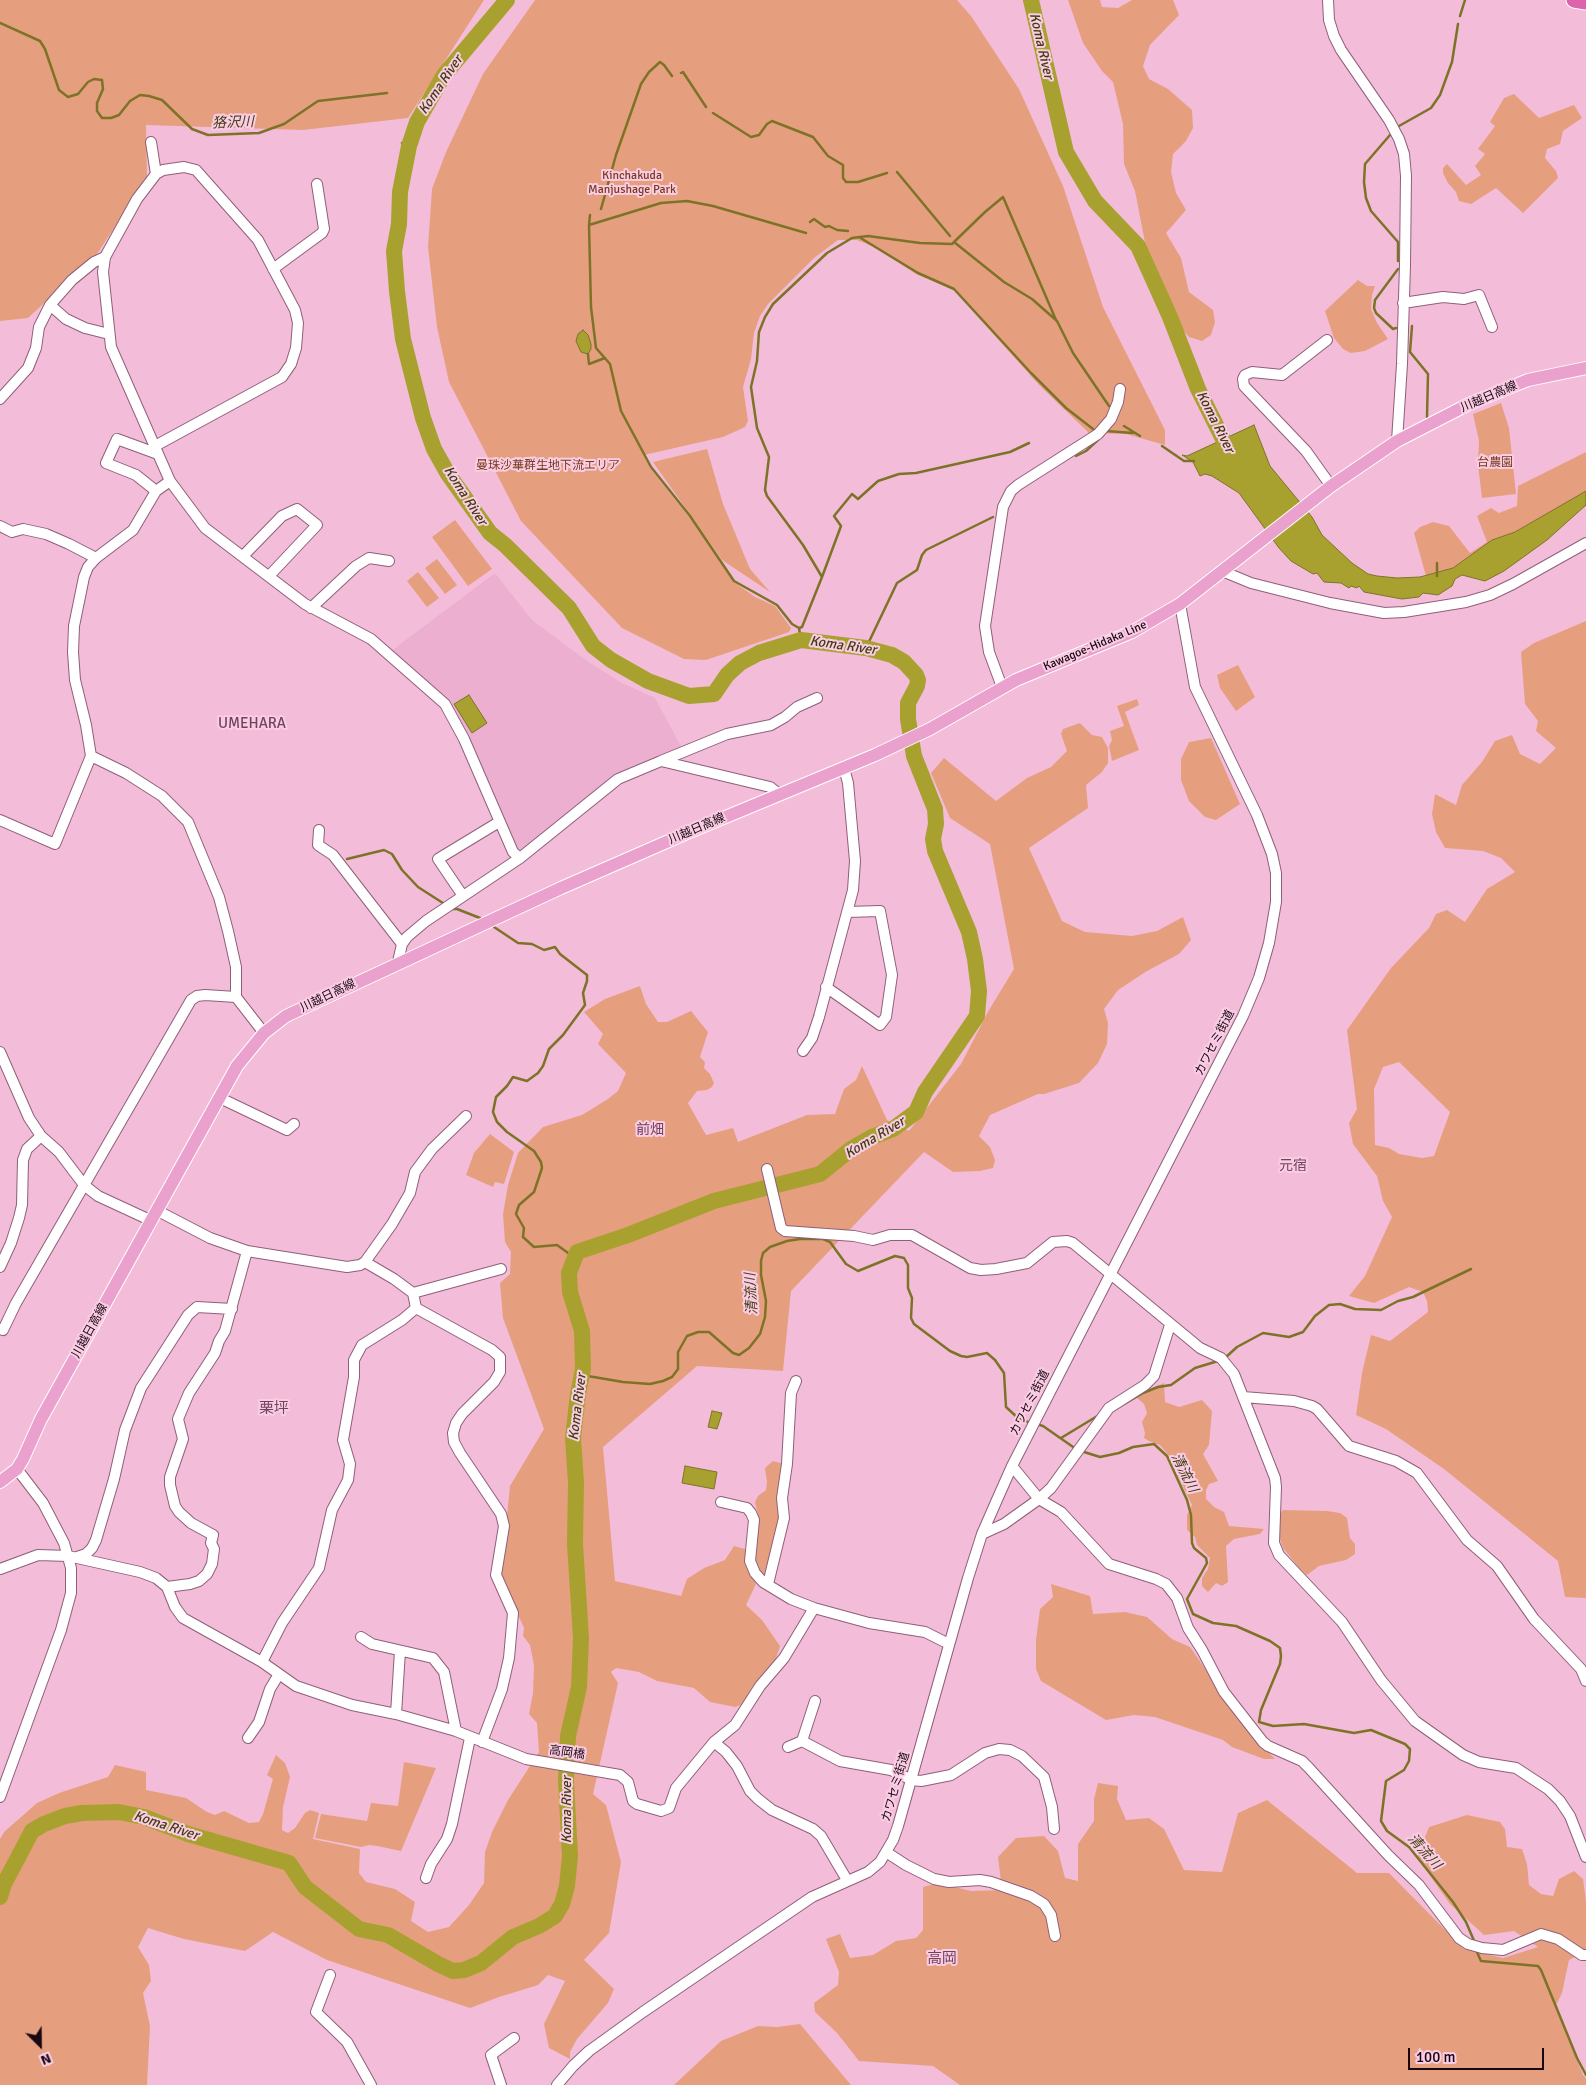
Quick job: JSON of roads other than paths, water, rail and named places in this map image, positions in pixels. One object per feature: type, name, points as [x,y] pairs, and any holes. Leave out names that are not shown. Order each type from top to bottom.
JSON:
[{"type":"highway","points":[[1574,0],[1586,2]]},
{"type":"main road","name":"川越日高線","points":[[1397,441],[1469,404],[1528,380],[1586,368]]},
{"type":"main road","name":"Kawagoe-Hidaka Line","points":[[875,755],[930,729],[1002,687],[1061,660],[1132,632],[1180,604],[1332,486],[1397,441]]},
{"type":"main road","name":"川越日高線","points":[[0,1482],[17,1469],[41,1419],[237,1066],[264,1033],[286,1016],[398,962],[678,837],[875,755]]},
{"type":"street","points":[[1328,0],[1329,20],[1334,36],[1389,120],[1404,154],[1406,228],[1402,364],[1397,441]]},
{"type":"street","points":[[151,142],[156,174]]},
{"type":"street","points":[[156,491],[136,475],[106,463],[117,439],[156,450],[282,377],[291,364],[296,348],[298,323],[295,310],[258,240],[196,170],[184,167],[162,170],[156,174],[137,199],[105,257],[103,272],[111,347],[156,450],[170,481],[206,528],[311,608],[371,639],[445,704],[464,739],[513,852],[520,858]]},
{"type":"street","points":[[273,269],[324,230],[317,184]]},
{"type":"street","points":[[0,400],[28,368],[36,348],[39,327],[50,305],[72,280],[94,262],[105,257]]},
{"type":"street","points":[[1403,303],[1443,297],[1464,299],[1479,294],[1492,328]]},
{"type":"street","points":[[50,305],[66,319],[86,328],[109,334]]},
{"type":"street","points":[[1327,340],[1282,375],[1252,372],[1245,375],[1243,379],[1244,386],[1306,451],[1332,486]]},
{"type":"street","points":[[1002,687],[990,652],[984,626],[1003,506],[1011,491],[1018,485],[1098,434],[1111,419],[1118,402],[1120,389]]},
{"type":"street","points":[[0,820],[55,844],[90,756],[88,732],[75,680],[73,652],[74,626],[84,576],[88,567],[96,558],[133,530],[156,491],[170,481]]},
{"type":"street","points":[[243,556],[282,516],[297,509],[317,525],[269,576]]},
{"type":"street","points":[[0,526],[12,532],[23,529],[46,534],[96,558]]},
{"type":"street","points":[[1222,571],[1251,583],[1330,603],[1384,613],[1404,612],[1466,602],[1490,594],[1513,584],[1586,544]]},
{"type":"street","points":[[311,608],[356,566],[369,558],[389,561]]},
{"type":"street","name":"カワセミ街道","points":[[557,2085],[589,2051],[643,2012],[812,1897],[873,1868],[880,1862],[898,1826],[982,1534],[1012,1466],[1243,1016],[1259,978],[1269,943],[1275,910],[1276,873],[1272,854],[1257,815],[1195,687],[1180,604]]},
{"type":"street","points":[[398,962],[402,944],[407,937],[426,921],[520,858],[618,779],[727,734],[771,725],[785,718],[797,707],[817,698]]},
{"type":"street","points":[[90,756],[126,773],[162,796],[188,822],[221,905],[233,946],[236,967],[236,997],[264,1033]]},
{"type":"street","points":[[661,761],[770,787],[780,795]]},
{"type":"street","points":[[803,1051],[812,1038],[853,890],[855,861],[848,783],[844,768]]},
{"type":"street","points":[[463,896],[438,859],[499,822]]},
{"type":"street","points":[[319,830],[318,845],[333,855],[402,944]]},
{"type":"street","points":[[826,987],[880,1024],[886,1017],[892,974],[880,911],[847,912]]},
{"type":"street","points":[[0,1330],[3,1330],[16,1303],[191,1000],[197,996],[205,995],[236,997]]},
{"type":"street","points":[[0,1052],[29,1118],[42,1136],[59,1152],[84,1185],[98,1196],[247,1250],[347,1267],[360,1265],[365,1262],[392,1224],[410,1193],[415,1172],[432,1149],[466,1116]]},
{"type":"street","points":[[220,1098],[287,1130],[294,1124]]},
{"type":"street","points":[[1,1263],[11,1244],[22,1205],[23,1160],[27,1149],[42,1136]]},
{"type":"street","points":[[767,1169],[781,1228],[785,1231],[854,1236],[872,1240],[890,1235],[912,1235],[970,1268],[981,1270],[1028,1263],[1053,1242],[1067,1241],[1073,1243],[1200,1348],[1220,1358],[1229,1366],[1234,1374],[1275,1478],[1274,1543],[1279,1555],[1342,1622],[1385,1686],[1415,1721],[1463,1755],[1479,1762],[1516,1768],[1548,1789],[1560,1801],[1570,1816],[1586,1857]]},
{"type":"street","points":[[0,1569],[38,1556],[73,1557],[140,1572],[156,1578],[167,1587],[199,1581],[206,1574],[212,1564],[214,1549],[210,1543],[213,1535],[191,1523],[179,1512],[175,1506],[170,1477],[183,1439],[178,1419],[189,1393],[216,1353],[232,1309],[247,1250]]},
{"type":"street","points":[[365,1262],[413,1293],[416,1308],[492,1350],[500,1357],[500,1372],[494,1382],[456,1423],[454,1433],[454,1442],[460,1453],[501,1514],[504,1526],[496,1575],[513,1613],[509,1658],[502,1689],[482,1742]]},
{"type":"street","points":[[413,1293],[501,1269]]},
{"type":"street","points":[[73,1557],[86,1554],[96,1540],[114,1479],[125,1430],[141,1388],[188,1315],[197,1307],[232,1309]]},
{"type":"street","points":[[262,1662],[282,1623],[319,1568],[332,1510],[348,1480],[350,1464],[343,1440],[354,1377],[354,1360],[362,1345],[402,1320],[416,1308]]},
{"type":"street","points":[[982,1534],[1004,1524],[1051,1488],[1109,1408],[1145,1385],[1154,1376],[1170,1325]]},
{"type":"street","points":[[768,1584],[784,1518],[782,1498],[787,1464],[791,1393],[796,1381]]},
{"type":"street","points":[[1243,1397],[1294,1400],[1312,1406],[1317,1409],[1349,1446],[1396,1461],[1417,1473],[1467,1540],[1496,1566],[1534,1619],[1581,1669],[1586,1681]]},
{"type":"street","points":[[1012,1466],[1039,1499],[1061,1512],[1109,1564],[1166,1584],[1177,1598],[1188,1628],[1224,1692],[1263,1742],[1302,1761],[1388,1855],[1419,1885],[1459,1938],[1468,1944],[1482,1948],[1503,1950],[1541,1934],[1558,1939],[1582,1955],[1586,1955]]},
{"type":"street","points":[[0,1797],[61,1630],[71,1593],[73,1557],[43,1503],[17,1469]]},
{"type":"street","points":[[721,1502],[746,1508],[752,1513],[754,1520],[750,1561],[755,1572],[763,1582],[791,1599],[814,1608],[869,1624],[925,1632],[949,1644]]},
{"type":"street","name":"高岡橋","points":[[167,1587],[175,1607],[183,1618],[262,1662],[296,1686],[338,1701],[396,1714],[456,1732],[537,1761],[594,1769],[620,1775],[628,1782],[633,1800],[638,1804],[661,1811],[669,1808],[676,1788],[714,1742]]},
{"type":"street","points":[[814,1608],[784,1658],[760,1686],[735,1725],[714,1742],[726,1752],[737,1766],[750,1791],[758,1799],[772,1810],[813,1829],[821,1836],[847,1880]]},
{"type":"street","points":[[361,1637],[372,1644],[433,1658],[444,1672],[456,1732]]},
{"type":"street","points":[[396,1714],[400,1651]]},
{"type":"street","points":[[248,1738],[259,1722],[270,1689],[279,1674]]},
{"type":"street","points":[[788,1747],[802,1741],[815,1701]]},
{"type":"street","points":[[426,1878],[431,1864],[447,1839],[452,1824],[470,1738]]},
{"type":"street","points":[[802,1741],[840,1761],[892,1770],[912,1780],[929,1780],[952,1775],[985,1752],[999,1749],[1010,1750],[1022,1756],[1044,1776],[1052,1807],[1054,1829]]},
{"type":"street","points":[[886,1852],[906,1865],[934,1879],[948,1882],[980,1880],[1031,1896],[1044,1904],[1051,1915],[1055,1936]]},
{"type":"street","points":[[330,1975],[316,2012],[347,2042],[371,2085]]},
{"type":"street","points":[[501,2085],[491,2055],[514,2038]]},
{"type":"waterway","name":"Koma River","points":[[0,1897],[4,1884],[32,1831],[65,1816],[82,1813],[119,1812],[144,1817],[188,1834],[289,1863],[305,1887],[359,1929],[388,1935],[453,1971],[464,1970],[481,1963],[513,1937],[539,1926],[555,1916],[562,1904],[567,1886],[570,1856],[566,1781],[568,1736],[579,1687],[581,1638],[575,1544],[576,1483],[573,1438],[583,1369],[582,1331],[570,1292],[569,1273],[577,1252],[628,1235],[714,1201],[820,1174],[851,1149],[872,1137],[893,1129],[916,1112],[925,1092],[977,1016],[979,991],[969,932],[935,851],[933,839],[936,824],[935,809],[914,756],[908,719],[908,703],[918,680],[904,662],[892,655],[866,648],[801,640],[759,653],[740,663],[727,675],[714,694],[689,696],[648,681],[611,660],[593,646],[569,608],[505,545],[490,533],[448,474],[434,449],[423,418],[403,339],[394,251],[399,224],[400,192],[409,146],[417,122],[444,75],[507,0]]},
{"type":"waterway","name":"Koma River","points":[[1031,0],[1066,152],[1095,201],[1138,246],[1170,317],[1198,389],[1233,459]]},
{"type":"waterway","points":[[1460,16],[1465,0]]},
{"type":"waterway","name":"狢沢川","points":[[0,23],[40,41],[45,49],[59,90],[68,97],[78,94],[88,82],[94,79],[102,80],[103,89],[97,103],[97,111],[102,118],[111,118],[119,115],[130,101],[140,95],[162,100],[192,129],[208,135],[259,133],[284,124],[318,101],[387,93]]},
{"type":"waterway","points":[[1399,126],[1431,108],[1440,95],[1452,62],[1458,24]]},
{"type":"waterway","points":[[601,209],[616,155],[641,84],[649,72],[660,62],[672,76]]},
{"type":"waterway","points":[[681,73],[683,72],[706,107]]},
{"type":"waterway","points":[[713,113],[751,137],[759,135],[767,124],[772,121],[813,137],[828,156],[843,165],[843,178],[846,182],[858,182],[887,173]]},
{"type":"waterway","points":[[1390,135],[1365,164],[1364,182],[1366,198],[1371,211],[1398,242],[1398,261]]},
{"type":"waterway","name":"狢沢川","points":[[402,143],[409,146]]},
{"type":"waterway","points":[[897,172],[950,236]]},
{"type":"waterway","points":[[954,242],[1003,197],[1056,320]]},
{"type":"waterway","points":[[801,640],[799,628],[792,624],[777,605],[734,581],[690,516],[651,467],[621,411],[610,364],[596,348],[591,307],[589,225],[661,203],[687,201],[713,206],[806,233]]},
{"type":"waterway","points":[[589,225],[590,215]]},
{"type":"waterway","points":[[810,222],[814,219],[825,227],[829,226],[837,230],[848,231]]},
{"type":"waterway","points":[[799,628],[802,627],[822,577],[803,545],[767,496],[765,490],[769,457],[757,428],[751,387],[757,361],[759,332],[765,317],[773,304],[827,253],[852,238],[868,236],[920,243],[952,244],[954,242],[1004,282],[1032,299],[1057,321],[1073,353],[1109,406]]},
{"type":"waterway","points":[[859,237],[918,273],[954,289],[1031,373],[1066,408],[1093,429]]},
{"type":"waterway","points":[[1396,328],[1393,329],[1376,313],[1374,308],[1375,300],[1398,269]]},
{"type":"waterway","points":[[1412,326],[1410,352],[1428,374],[1427,417]]},
{"type":"waterway","points":[[588,354],[589,364],[605,358]]},
{"type":"waterway","points":[[1124,426],[1140,436]]},
{"type":"waterway","points":[[1106,431],[1133,433]]},
{"type":"waterway","points":[[1076,456],[1086,451],[1099,439]]},
{"type":"waterway","points":[[822,577],[841,526],[834,516],[852,494],[858,499],[878,481],[899,474],[916,473],[1010,452],[1029,443]]},
{"type":"waterway","points":[[1162,446],[1184,461],[1194,461]]},
{"type":"waterway","points":[[866,648],[897,583],[917,570],[922,555],[926,550],[993,517]]},
{"type":"waterway","points":[[1437,563],[1437,576]]},
{"type":"waterway","points":[[347,859],[384,850],[392,854],[402,870],[418,887],[446,905]]},
{"type":"waterway","points":[[450,909],[457,909],[480,918]]},
{"type":"waterway","points":[[494,927],[518,943],[532,944],[544,950],[555,947],[560,954],[587,975],[583,993],[585,1005],[563,1035],[549,1049],[543,1066],[538,1073],[527,1081],[513,1077],[496,1097],[493,1112],[497,1122],[507,1132],[534,1151],[541,1162],[542,1168],[534,1192],[519,1205],[516,1214],[524,1228],[523,1237],[534,1247],[557,1245],[575,1258]]},
{"type":"waterway","name":"清流川","points":[[582,1375],[623,1382],[650,1384],[663,1381],[672,1377],[678,1369],[678,1352],[687,1336],[698,1332],[709,1332],[733,1353],[739,1355],[749,1348],[760,1334],[765,1317],[766,1301],[761,1275],[763,1253],[770,1247],[787,1241],[823,1239],[830,1242],[846,1264],[858,1271],[895,1256],[904,1258],[908,1265],[908,1288],[912,1298],[911,1318],[914,1324],[950,1351],[961,1356],[967,1357],[987,1353],[995,1360],[1004,1373],[1006,1407],[1019,1419],[1031,1423]]},
{"type":"waterway","points":[[1225,1358],[1237,1347],[1263,1333],[1289,1337],[1303,1332],[1315,1316],[1329,1305],[1340,1304],[1355,1309],[1381,1310],[1471,1269]]},
{"type":"waterway","points":[[1114,1410],[1143,1393],[1158,1387],[1171,1385],[1195,1368],[1218,1361]]},
{"type":"waterway","points":[[1061,1438],[1099,1415]]},
{"type":"waterway","name":"清流川","points":[[1036,1424],[1043,1426],[1076,1449]]},
{"type":"waterway","name":"清流川","points":[[1081,1451],[1100,1457],[1119,1453],[1133,1447],[1154,1444],[1167,1456],[1187,1500],[1191,1515],[1192,1543],[1194,1548],[1206,1558],[1207,1563],[1187,1599],[1193,1614],[1213,1623],[1236,1626],[1270,1641],[1280,1648],[1280,1664],[1261,1710],[1259,1722],[1273,1726],[1304,1724],[1354,1733],[1371,1730],[1405,1744],[1410,1749],[1409,1761],[1404,1770],[1386,1781],[1381,1821],[1387,1831],[1409,1847],[1453,1902],[1466,1922],[1475,1943]]},
{"type":"waterway","name":"清流川","points":[[1476,1950],[1481,1961],[1538,1966],[1586,2075]]},
{"type":"district","name":"UMEHARA","points":[[252,724]]},
{"type":"district","name":"前畑","points":[[650,1130]]},
{"type":"district","name":"元宿","points":[[1293,1166]]},
{"type":"district","name":"栗坪","points":[[274,1409]]},
{"type":"district","name":"高岡","points":[[942,1959]]},
{"type":"park label","name":"Kinchakuda Manjushage Park","points":[[632,183]]},
{"type":"park label","name":"台農園","points":[[1495,463]]},
{"type":"park label","name":"曼珠沙華群生地下流エリア","points":[[548,466]]}]
